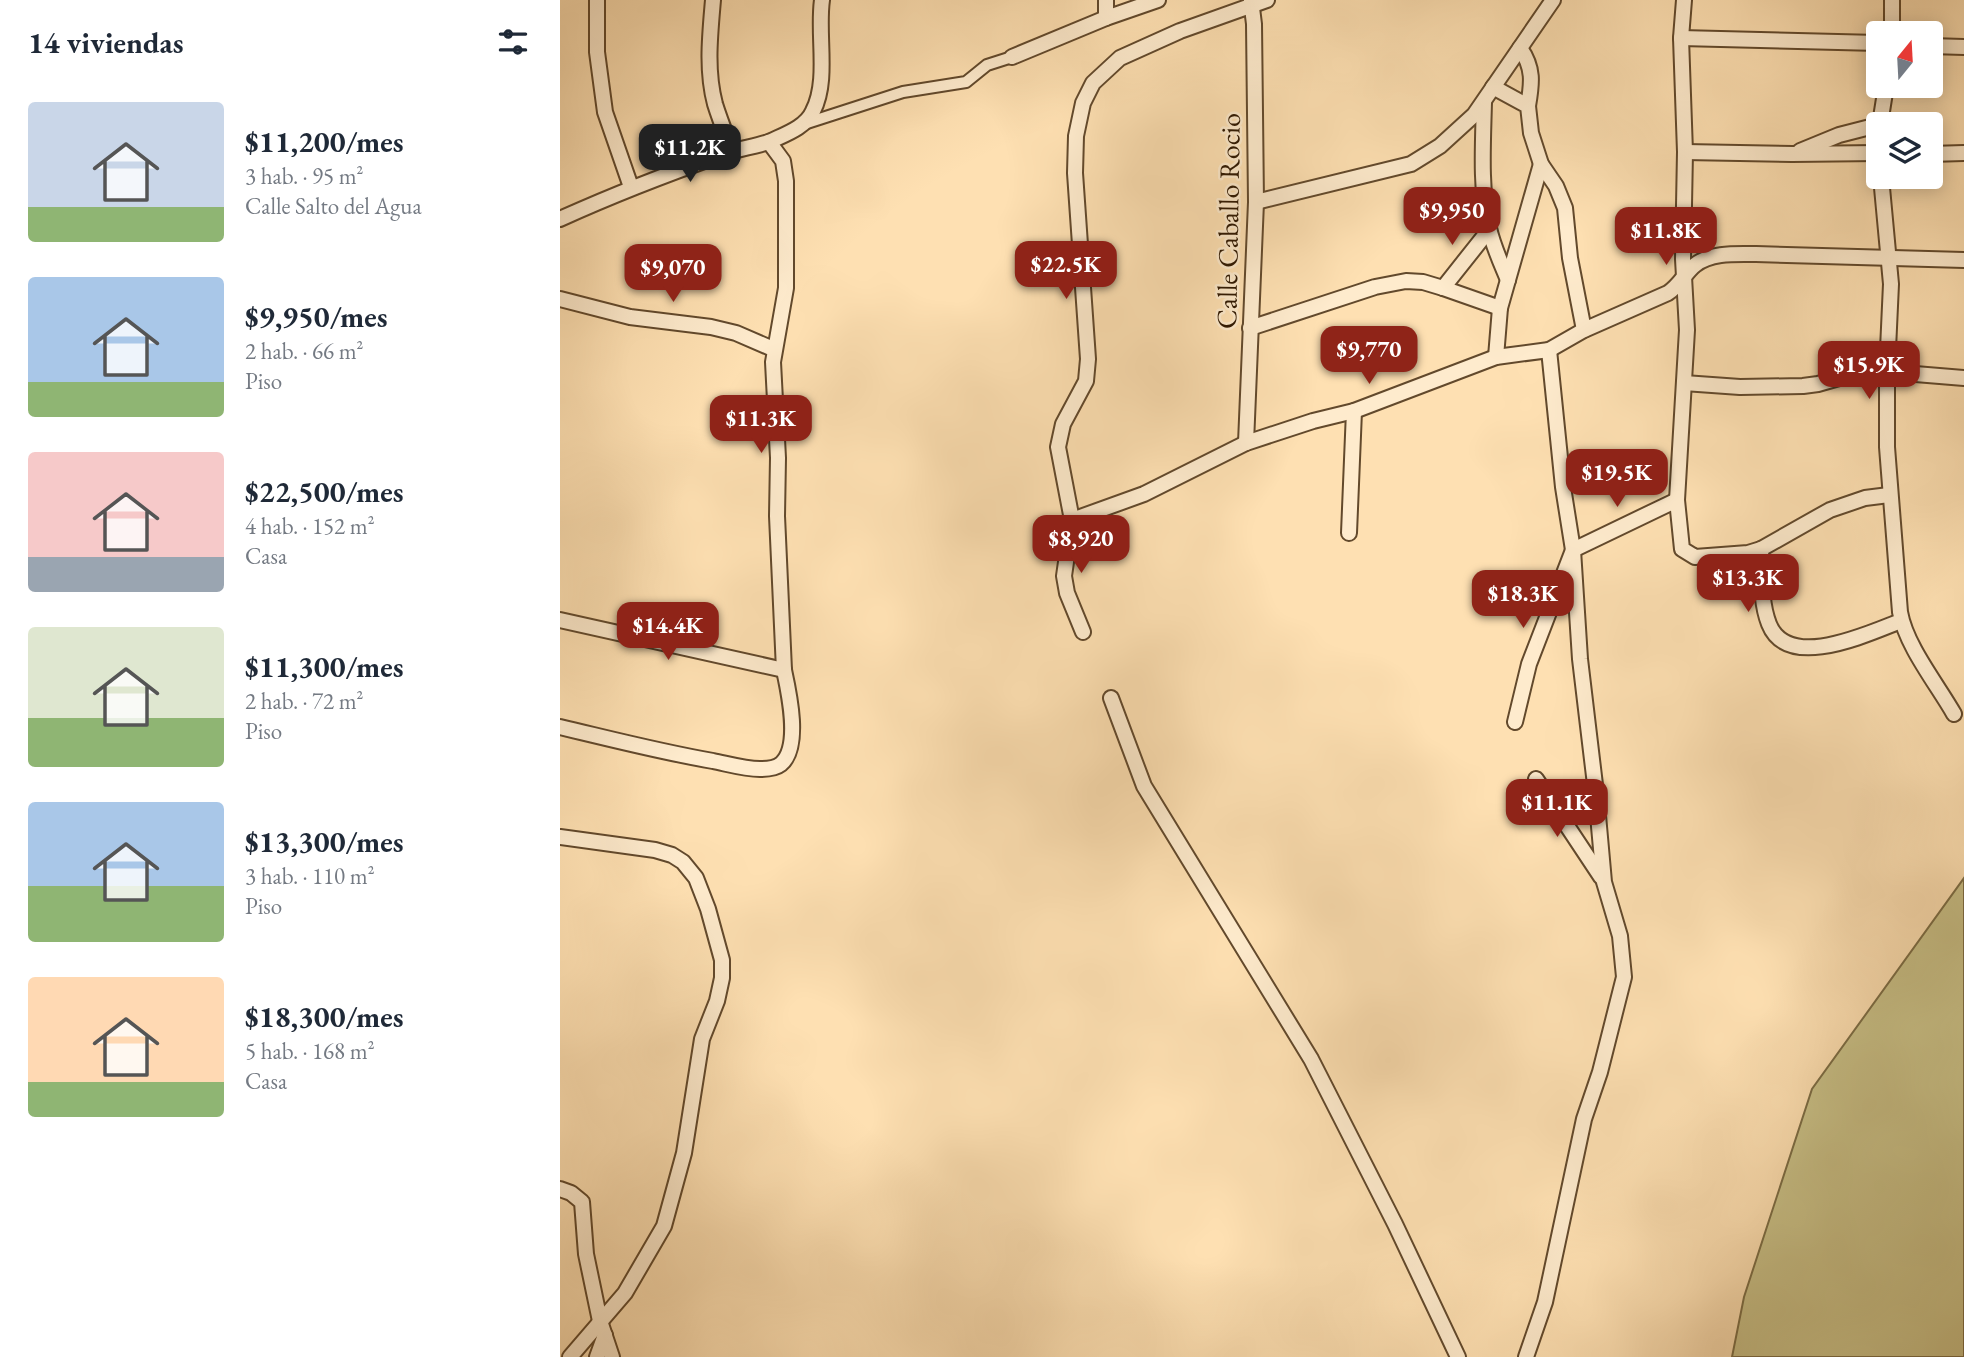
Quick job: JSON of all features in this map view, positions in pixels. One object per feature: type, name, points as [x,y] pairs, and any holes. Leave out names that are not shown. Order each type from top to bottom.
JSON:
[{"type":"street","points":[[597,0],[597,52],[605,112],[631,187]]},
{"type":"street","points":[[713,0],[709,42],[711,84],[715,104],[732,151]]},
{"type":"street","points":[[807,123],[820,89],[819,35],[822,0]]},
{"type":"street","points":[[1106,0],[1106,18]]},
{"type":"street","points":[[562,215],[732,151],[769,142],[807,123],[903,92],[966,82],[987,65],[1158,0]]},
{"type":"street","points":[[1083,632],[1063,576],[1072,520],[1058,447],[1063,424],[1080,394],[1088,359],[1075,173],[1076,136],[1083,103],[1093,83],[1120,58],[1251,2],[1267,0]]},
{"type":"street","points":[[1256,202],[1410,164],[1426,157],[1474,115],[1553,0]]},
{"type":"street","points":[[1685,0],[1681,38],[1686,330],[1677,500],[1680,544],[1685,553],[1695,557],[1748,553],[1761,549],[1830,510],[1865,498],[1889,495]]},
{"type":"street","points":[[1892,0],[1892,21]]},
{"type":"street","name":"Calle Caballo Rocio","points":[[1246,443],[1256,202],[1251,2]]},
{"type":"street","points":[[1681,38],[1866,43]]},
{"type":"street","points":[[1943,46],[1964,47]]},
{"type":"street","points":[[1520,48],[1527,57],[1532,74],[1528,106],[1531,133],[1541,164],[1556,186],[1565,208],[1570,258],[1584,330]]},
{"type":"street","points":[[1493,87],[1528,106]]},
{"type":"street","points":[[1484,102],[1482,163],[1489,230],[1508,280]]},
{"type":"street","points":[[1792,154],[1839,135],[1866,128]]},
{"type":"street","points":[[560,727],[688,757],[759,769],[775,767],[783,762],[788,754],[792,725],[785,670],[773,349],[786,288],[786,181],[783,161],[769,142]]},
{"type":"street","points":[[1685,152],[1866,153]]},
{"type":"street","points":[[1943,154],[1964,153]]},
{"type":"street","points":[[1496,357],[1500,308],[1541,164]]},
{"type":"street","points":[[1882,189],[1891,284],[1887,371],[1889,495],[1901,621],[1954,714]]},
{"type":"street","points":[[1443,288],[1489,230]]},
{"type":"street","points":[[1072,520],[1144,494],[1246,443],[1354,411],[1496,357],[1549,349],[1584,330],[1668,293],[1702,260],[1729,254],[1964,260]]},
{"type":"street","points":[[1250,328],[1390,284],[1423,282],[1500,308]]},
{"type":"street","points":[[560,299],[630,317],[711,327],[736,333],[773,349]]},
{"type":"street","points":[[1526,1357],[1545,1302],[1584,1119],[1600,1072],[1624,977],[1620,936],[1604,882],[1580,659],[1573,550],[1563,487],[1549,349]]},
{"type":"street","points":[[1684,383],[1740,387],[1803,386],[1854,372],[1887,371],[1964,378]]},
{"type":"street","points":[[1349,533],[1354,411]]},
{"type":"street","points":[[1515,722],[1529,664],[1573,550],[1677,500]]},
{"type":"street","points":[[1761,549],[1766,613],[1774,635],[1782,642],[1806,648],[1823,646],[1901,621]]},
{"type":"street","points":[[560,621],[785,670]]},
{"type":"street","points":[[1111,698],[1144,786],[1311,1059],[1458,1357]]},
{"type":"street","points":[[1536,779],[1604,882]]},
{"type":"street","points":[[560,838],[655,850],[672,855],[683,862],[696,878],[722,960],[721,989],[700,1048],[684,1153],[670,1213],[639,1273],[603,1328],[570,1357]]},
{"type":"street","points":[[560,1189],[571,1193],[582,1202],[586,1254],[612,1357]]},
{"type":"street","points":[[597,1357],[603,1328]]},
{"type":"shaded area","points":[[1964,878],[1964,1357],[1732,1357],[1744,1297],[1812,1089]]}]
